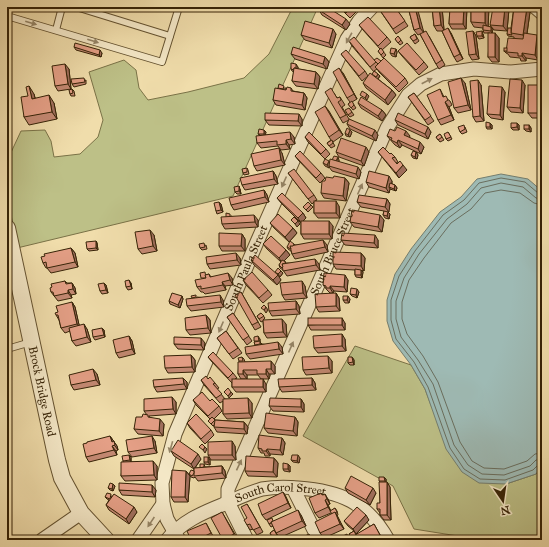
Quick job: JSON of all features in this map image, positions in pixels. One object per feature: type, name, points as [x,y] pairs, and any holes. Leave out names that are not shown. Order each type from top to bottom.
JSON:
[{"type":"street","name":"South Paula Street","points":[[173,537],[163,504],[162,483],[175,434],[257,242],[347,39],[359,21],[372,7]]},
{"type":"street","points":[[535,7],[542,13]]},
{"type":"street","name":"South Bruce Street","points":[[228,502],[228,489],[387,128],[408,95],[421,84],[440,74],[456,70],[474,69],[510,72],[542,69]]},
{"type":"street","name":"Brock Bridge Road","points":[[7,228],[56,460],[62,478],[81,513],[106,540]]},
{"type":"street","name":"South Carol Street","points":[[173,537],[200,514],[261,490],[276,487],[319,490],[341,496],[355,503],[380,525],[388,540]]},
{"type":"street","points":[[293,488],[319,540]]},
{"type":"street","points":[[228,502],[247,540]]},
{"type":"street","points":[[138,540],[163,504]]},
{"type":"street","points":[[42,540],[81,513]]},
{"type":"lane","points":[[56,30],[62,7]]},
{"type":"lane","points":[[76,7],[170,36]]},
{"type":"lane","points":[[7,16],[162,62],[179,7]]},
{"type":"lane","points":[[7,349],[31,342]]},
{"type":"green space","points":[[293,7],[318,7],[233,196],[17,248],[7,192],[7,161],[21,131],[45,130],[51,141],[54,157],[80,154],[98,137],[103,120],[89,72],[124,60],[136,70],[139,88],[148,100],[244,78],[269,54]]},
{"type":"green space","points":[[355,346],[411,365],[425,389],[432,408],[506,484],[536,474],[542,466],[542,540],[483,540],[414,529],[393,486],[303,436]]},
{"type":"water","points":[[501,174],[528,179],[542,191],[542,466],[536,474],[506,484],[479,483],[462,472],[446,449],[425,389],[411,365],[393,341],[387,321],[387,300],[395,274],[411,249],[440,212],[461,197],[477,179]]},
{"type":"building","points":[[321,7],[327,7],[346,19],[342,25],[319,10]]},
{"type":"building","points":[[340,7],[352,7],[346,13]]},
{"type":"building","points":[[383,7],[395,7],[405,21],[393,29],[379,9]]},
{"type":"building","points":[[408,7],[415,7],[420,28],[414,30]]},
{"type":"building","points":[[432,7],[439,7],[441,25],[434,26]]},
{"type":"building","points":[[450,7],[464,7],[463,24],[449,24]]},
{"type":"building","points":[[471,7],[485,7],[485,23],[471,22]]},
{"type":"building","points":[[493,7],[505,7],[503,26],[490,25]]},
{"type":"building","points":[[514,7],[527,7],[523,35],[511,33]]},
{"type":"building","points":[[368,17],[387,37],[378,46],[359,25]]},
{"type":"building","points":[[305,21],[333,29],[329,43],[301,35]]},
{"type":"building","points":[[483,25],[491,27],[491,31],[483,30]]},
{"type":"building","points":[[448,28],[460,54],[454,57],[442,31]]},
{"type":"building","points":[[508,28],[511,28],[512,35],[507,34]]},
{"type":"building","points":[[426,31],[442,60],[436,64],[420,34]]},
{"type":"building","points":[[473,31],[476,54],[469,55],[466,32]]},
{"type":"building","points":[[482,31],[482,36],[477,36],[476,32]]},
{"type":"building","points":[[488,33],[495,33],[495,57],[488,57]]},
{"type":"building","points":[[524,33],[537,35],[535,55],[522,53],[522,56],[518,56],[518,53],[506,52],[508,38],[523,39]]},
{"type":"building","points":[[415,34],[417,39],[413,41],[410,37]]},
{"type":"building","points":[[398,36],[401,40],[398,43],[395,39]]},
{"type":"building","points":[[354,37],[376,62],[370,67],[349,41]]},
{"type":"building","points":[[75,43],[100,50],[99,55],[74,47]]},
{"type":"building","points":[[407,43],[424,62],[416,70],[398,51]]},
{"type":"building","points":[[293,47],[325,57],[323,64],[291,54]]},
{"type":"building","points":[[381,48],[384,52],[381,55],[378,51]]},
{"type":"building","points":[[391,48],[396,49],[394,54],[390,53]]},
{"type":"building","points":[[346,50],[365,71],[359,76],[341,54]]},
{"type":"building","points":[[377,58],[381,61],[378,64],[374,60]]},
{"type":"building","points":[[384,58],[405,78],[396,87],[375,67]]},
{"type":"building","points":[[291,63],[296,64],[296,68],[294,68],[294,70],[291,69]]},
{"type":"building","points":[[65,64],[68,84],[55,86],[52,66]]},
{"type":"building","points":[[294,68],[316,72],[314,84],[292,81]]},
{"type":"building","points":[[339,68],[354,94],[347,98],[333,72]]},
{"type":"building","points":[[374,71],[378,74],[376,77],[372,74]]},
{"type":"building","points":[[370,73],[392,90],[385,100],[363,83]]},
{"type":"building","points":[[84,78],[85,82],[72,84],[71,79]]},
{"type":"building","points":[[461,78],[468,105],[454,108],[448,82]]},
{"type":"building","points":[[510,79],[522,80],[520,108],[507,107]]},
{"type":"building","points":[[478,80],[480,116],[473,117],[470,81]]},
{"type":"building","points":[[279,84],[284,86],[283,89],[278,88]]},
{"type":"building","points":[[528,85],[541,85],[541,113],[528,113]]},
{"type":"building","points":[[29,86],[32,99],[49,95],[52,112],[24,117],[21,97],[28,96],[26,87]]},
{"type":"building","points":[[489,86],[502,87],[500,115],[487,114]]},
{"type":"building","points":[[287,87],[291,88],[291,91],[304,93],[302,105],[273,100],[275,88],[286,90]]},
{"type":"building","points":[[331,88],[337,98],[340,97],[341,100],[338,102],[346,115],[340,118],[325,92]]},
{"type":"building","points":[[72,89],[73,93],[70,94],[69,90]]},
{"type":"building","points":[[440,89],[443,97],[446,96],[448,100],[445,102],[451,115],[438,120],[427,95]]},
{"type":"building","points":[[362,91],[367,94],[365,98],[360,95]]},
{"type":"building","points":[[414,93],[431,116],[425,120],[408,97]]},
{"type":"building","points":[[361,97],[382,110],[378,116],[358,103]]},
{"type":"building","points":[[352,101],[354,105],[351,108],[348,104]]},
{"type":"building","points":[[325,106],[339,130],[329,137],[315,112]]},
{"type":"building","points":[[349,108],[352,112],[348,115],[345,110]]},
{"type":"building","points":[[265,113],[299,114],[298,121],[265,120]]},
{"type":"building","points":[[398,113],[428,127],[425,134],[395,120]]},
{"type":"building","points":[[349,119],[375,130],[372,136],[347,124]]},
{"type":"building","points":[[486,122],[490,123],[490,127],[486,127]]},
{"type":"building","points":[[511,123],[517,123],[517,127],[511,128]]},
{"type":"building","points":[[464,125],[465,129],[460,132],[458,127]]},
{"type":"building","points":[[524,125],[529,125],[529,129],[524,129]]},
{"type":"building","points":[[397,127],[406,131],[404,135],[420,142],[418,149],[398,140],[397,143],[391,140],[392,138],[387,136],[390,129],[395,131]]},
{"type":"building","points":[[347,128],[350,130],[348,135],[345,133]]},
{"type":"building","points":[[259,129],[264,130],[264,134],[258,134]]},
{"type":"building","points":[[290,132],[291,139],[286,140],[286,144],[277,145],[277,141],[257,143],[256,136]]},
{"type":"building","points":[[309,132],[326,149],[321,154],[305,137]]},
{"type":"building","points":[[448,132],[451,137],[446,139],[444,134]]},
{"type":"building","points":[[440,134],[442,137],[438,140],[436,137]]},
{"type":"building","points":[[341,138],[366,147],[361,161],[336,152]]},
{"type":"building","points":[[332,140],[333,143],[329,146],[327,143]]},
{"type":"building","points":[[383,147],[395,157],[392,158],[397,164],[400,161],[403,165],[396,173],[378,152]]},
{"type":"building","points":[[279,148],[281,160],[254,166],[251,154]]},
{"type":"building","points":[[300,151],[321,173],[316,178],[295,156]]},
{"type":"building","points":[[413,151],[416,152],[415,157],[411,155]]},
{"type":"building","points":[[334,156],[338,157],[336,161],[332,160]]},
{"type":"building","points":[[325,159],[329,161],[327,165],[323,163]]},
{"type":"building","points":[[330,159],[358,167],[356,174],[329,166]]},
{"type":"building","points":[[247,168],[247,172],[243,173],[242,169]]},
{"type":"building","points":[[294,169],[314,195],[308,199],[288,173]]},
{"type":"building","points":[[273,171],[274,179],[242,185],[240,178]]},
{"type":"building","points":[[369,171],[389,176],[386,188],[366,182]]},
{"type":"building","points":[[334,176],[345,178],[343,196],[321,193],[322,181],[325,181],[326,177],[333,178]]},
{"type":"building","points":[[390,183],[395,185],[394,189],[389,187]]},
{"type":"building","points":[[239,186],[239,191],[235,192],[234,187]]},
{"type":"building","points":[[264,190],[265,197],[231,205],[229,198]]},
{"type":"building","points":[[282,193],[303,213],[298,218],[277,198]]},
{"type":"building","points":[[359,195],[387,199],[385,207],[357,202]]},
{"type":"building","points":[[314,201],[336,201],[336,213],[314,213]]},
{"type":"building","points":[[219,202],[221,210],[216,211],[214,203]]},
{"type":"building","points":[[308,202],[311,205],[306,210],[303,207]]},
{"type":"building","points":[[352,210],[380,215],[378,227],[350,222]]},
{"type":"building","points":[[384,211],[388,212],[387,216],[383,215]]},
{"type":"building","points":[[226,213],[230,214],[230,217],[226,217]]},
{"type":"building","points":[[278,214],[293,228],[285,237],[270,223]]},
{"type":"building","points":[[254,215],[255,222],[222,224],[221,217]]},
{"type":"building","points":[[294,217],[298,221],[295,224],[291,220]]},
{"type":"building","points":[[301,221],[329,221],[329,234],[301,234]]},
{"type":"building","points":[[150,230],[153,246],[138,249],[135,232]]},
{"type":"building","points":[[219,233],[242,234],[241,246],[219,246]]},
{"type":"building","points":[[342,233],[375,235],[374,243],[341,240]]},
{"type":"building","points":[[271,236],[286,250],[279,258],[263,244]]},
{"type":"building","points":[[323,240],[325,247],[292,254],[290,246]]},
{"type":"building","points":[[96,241],[96,248],[87,249],[86,242]]},
{"type":"building","points":[[290,241],[294,244],[293,246],[290,246],[291,249],[287,247]]},
{"type":"building","points":[[204,243],[205,247],[200,248],[199,244]]},
{"type":"building","points":[[71,248],[75,262],[47,268],[46,262],[43,263],[41,257],[45,256],[44,254]]},
{"type":"building","points":[[333,252],[361,253],[361,266],[333,264]]},
{"type":"building","points":[[236,253],[237,260],[207,264],[206,257]]},
{"type":"building","points":[[255,255],[278,275],[273,280],[251,260]]},
{"type":"building","points":[[315,259],[316,265],[283,271],[282,264]]},
{"type":"building","points":[[282,260],[286,262],[282,264],[282,268],[279,265]]},
{"type":"building","points":[[278,268],[281,271],[278,274],[275,272]]},
{"type":"building","points":[[355,269],[361,270],[361,275],[355,275]]},
{"type":"building","points":[[205,272],[206,278],[201,278],[200,273]]},
{"type":"building","points":[[252,272],[268,290],[259,298],[243,280]]},
{"type":"building","points":[[228,273],[230,280],[222,282],[223,285],[201,289],[201,286],[197,287],[195,280],[206,278],[205,275],[209,274],[210,277]]},
{"type":"building","points":[[324,273],[345,275],[344,287],[330,286],[330,288],[326,288],[326,286],[323,285]]},
{"type":"building","points":[[129,280],[131,286],[126,287],[125,281]]},
{"type":"building","points":[[65,281],[66,284],[72,283],[73,289],[68,290],[68,293],[54,296],[50,288],[52,287],[51,284]]},
{"type":"building","points":[[302,281],[303,293],[282,295],[280,283]]},
{"type":"building","points":[[104,283],[106,290],[100,291],[98,284]]},
{"type":"building","points":[[351,288],[357,289],[356,295],[350,294]]},
{"type":"building","points":[[241,292],[258,322],[252,325],[235,295]]},
{"type":"building","points":[[172,293],[182,296],[178,305],[169,301]]},
{"type":"building","points":[[336,293],[336,306],[316,307],[315,294]]},
{"type":"building","points":[[220,295],[221,302],[187,306],[186,299]]},
{"type":"building","points":[[343,296],[348,296],[347,300],[343,300]]},
{"type":"building","points":[[296,301],[296,309],[269,311],[268,303]]},
{"type":"building","points":[[72,302],[77,324],[61,328],[58,315],[55,313],[58,312],[56,306]]},
{"type":"building","points":[[264,305],[266,307],[264,310],[261,308]]},
{"type":"building","points":[[233,313],[249,336],[243,340],[227,317]]},
{"type":"building","points":[[261,313],[264,316],[259,319],[257,316]]},
{"type":"building","points":[[206,315],[208,328],[186,330],[185,318]]},
{"type":"building","points":[[308,318],[342,318],[342,325],[308,325]]},
{"type":"building","points":[[282,319],[283,332],[264,333],[263,320]]},
{"type":"building","points":[[84,324],[87,337],[72,341],[69,328]]},
{"type":"building","points":[[102,328],[104,335],[93,337],[92,330]]},
{"type":"building","points":[[226,331],[238,348],[229,354],[217,338]]},
{"type":"building","points":[[342,334],[342,346],[314,348],[313,336]]},
{"type":"building","points":[[129,336],[132,349],[116,353],[113,340]]},
{"type":"building","points":[[258,336],[259,341],[254,341],[254,337]]},
{"type":"building","points":[[174,337],[201,338],[201,345],[174,344]]},
{"type":"building","points":[[260,341],[260,344],[255,345],[254,342]]},
{"type":"building","points":[[278,342],[279,349],[246,354],[245,347]]},
{"type":"building","points":[[213,352],[233,373],[228,378],[208,357]]},
{"type":"building","points":[[191,355],[192,367],[165,368],[164,356]]},
{"type":"building","points":[[328,356],[329,368],[303,370],[302,357]]},
{"type":"building","points":[[242,357],[243,361],[239,361],[238,358]]},
{"type":"building","points":[[348,357],[352,357],[353,362],[348,363]]},
{"type":"building","points":[[271,361],[271,369],[266,369],[266,374],[257,374],[257,370],[243,370],[243,374],[238,374],[238,362]]},
{"type":"building","points":[[93,369],[96,380],[71,385],[69,375]]},
{"type":"building","points":[[206,376],[208,379],[210,377],[215,383],[213,384],[222,394],[216,398],[201,380]]},
{"type":"building","points":[[183,378],[184,384],[154,387],[153,380]]},
{"type":"building","points":[[312,378],[312,385],[279,387],[278,379]]},
{"type":"building","points":[[232,379],[263,379],[263,387],[232,387]]},
{"type":"building","points":[[228,388],[231,392],[228,396],[224,392]]},
{"type":"building","points":[[202,392],[210,401],[212,399],[219,406],[208,416],[193,400]]},
{"type":"building","points":[[172,397],[173,409],[144,411],[144,399]]},
{"type":"building","points":[[248,398],[249,413],[223,414],[223,399]]},
{"type":"building","points":[[270,398],[301,399],[301,407],[269,406]]},
{"type":"building","points":[[266,413],[295,417],[293,431],[264,428]]},
{"type":"building","points":[[143,414],[148,415],[148,417],[160,419],[159,431],[134,429],[136,417],[142,417]]},
{"type":"building","points":[[196,414],[211,430],[201,439],[187,423]]},
{"type":"building","points":[[212,417],[215,420],[211,424],[208,421]]},
{"type":"building","points":[[215,420],[244,422],[244,429],[214,427]]},
{"type":"building","points":[[259,435],[282,438],[280,450],[267,449],[266,451],[262,451],[262,449],[258,448]]},
{"type":"building","points":[[110,436],[112,442],[114,441],[115,445],[112,446],[114,450],[86,457],[83,444]]},
{"type":"building","points":[[152,436],[154,448],[128,452],[126,440]]},
{"type":"building","points":[[178,440],[198,454],[191,464],[171,451]]},
{"type":"building","points":[[232,441],[232,455],[208,455],[208,442]]},
{"type":"building","points":[[202,444],[205,447],[203,450],[199,447]]},
{"type":"building","points":[[129,455],[130,460],[123,461],[122,456]]},
{"type":"building","points":[[292,455],[298,455],[297,461],[291,460]]},
{"type":"building","points":[[246,456],[274,458],[273,472],[245,471]]},
{"type":"building","points":[[204,457],[208,457],[208,462],[204,462]]},
{"type":"building","points":[[153,461],[154,475],[121,476],[121,462]]},
{"type":"building","points":[[283,463],[288,464],[288,469],[283,469]]},
{"type":"building","points":[[200,464],[204,464],[204,467],[200,468]]},
{"type":"building","points":[[222,466],[222,473],[194,476],[194,468]]},
{"type":"building","points":[[172,470],[186,471],[185,497],[171,497]]},
{"type":"building","points":[[191,470],[194,471],[192,476],[189,474]]},
{"type":"building","points":[[351,476],[373,488],[366,500],[345,488]]},
{"type":"building","points":[[379,477],[384,477],[385,481],[379,481]]},
{"type":"building","points":[[379,482],[387,482],[387,515],[380,515],[380,509],[377,509],[377,503],[380,503]]},
{"type":"building","points":[[110,483],[113,484],[112,489],[108,488]]},
{"type":"building","points":[[119,483],[152,485],[152,492],[119,490]]},
{"type":"building","points":[[283,492],[288,503],[262,515],[258,504]]},
{"type":"building","points":[[107,493],[111,494],[110,499],[105,497]]},
{"type":"building","points":[[321,493],[322,495],[325,494],[327,499],[325,500],[328,507],[315,513],[309,498]]},
{"type":"building","points":[[114,494],[134,507],[126,519],[106,505]]},
{"type":"building","points":[[247,504],[260,527],[253,530],[250,524],[247,525],[244,520],[247,518],[241,507]]},
{"type":"building","points":[[357,507],[366,515],[353,529],[344,521]]},
{"type":"building","points":[[335,508],[337,512],[332,514],[330,511]]},
{"type":"building","points":[[298,510],[302,521],[276,533],[271,522]]},
{"type":"building","points":[[222,512],[234,534],[223,540],[211,518]]},
{"type":"building","points":[[335,512],[340,524],[320,533],[315,522]]},
{"type":"building","points":[[272,518],[273,521],[269,524],[267,520]]},
{"type":"building","points":[[206,523],[211,533],[197,540],[191,540],[187,531]]},
{"type":"building","points":[[374,524],[380,535],[371,540],[358,540],[355,535]]},
{"type":"building","points":[[274,530],[277,535],[273,538],[270,533]]},
{"type":"building","points":[[354,531],[356,535],[352,539],[349,534]]},
{"type":"building","points":[[309,534],[313,540],[297,540]]},
{"type":"building","points":[[347,534],[349,540],[335,540]]}]
